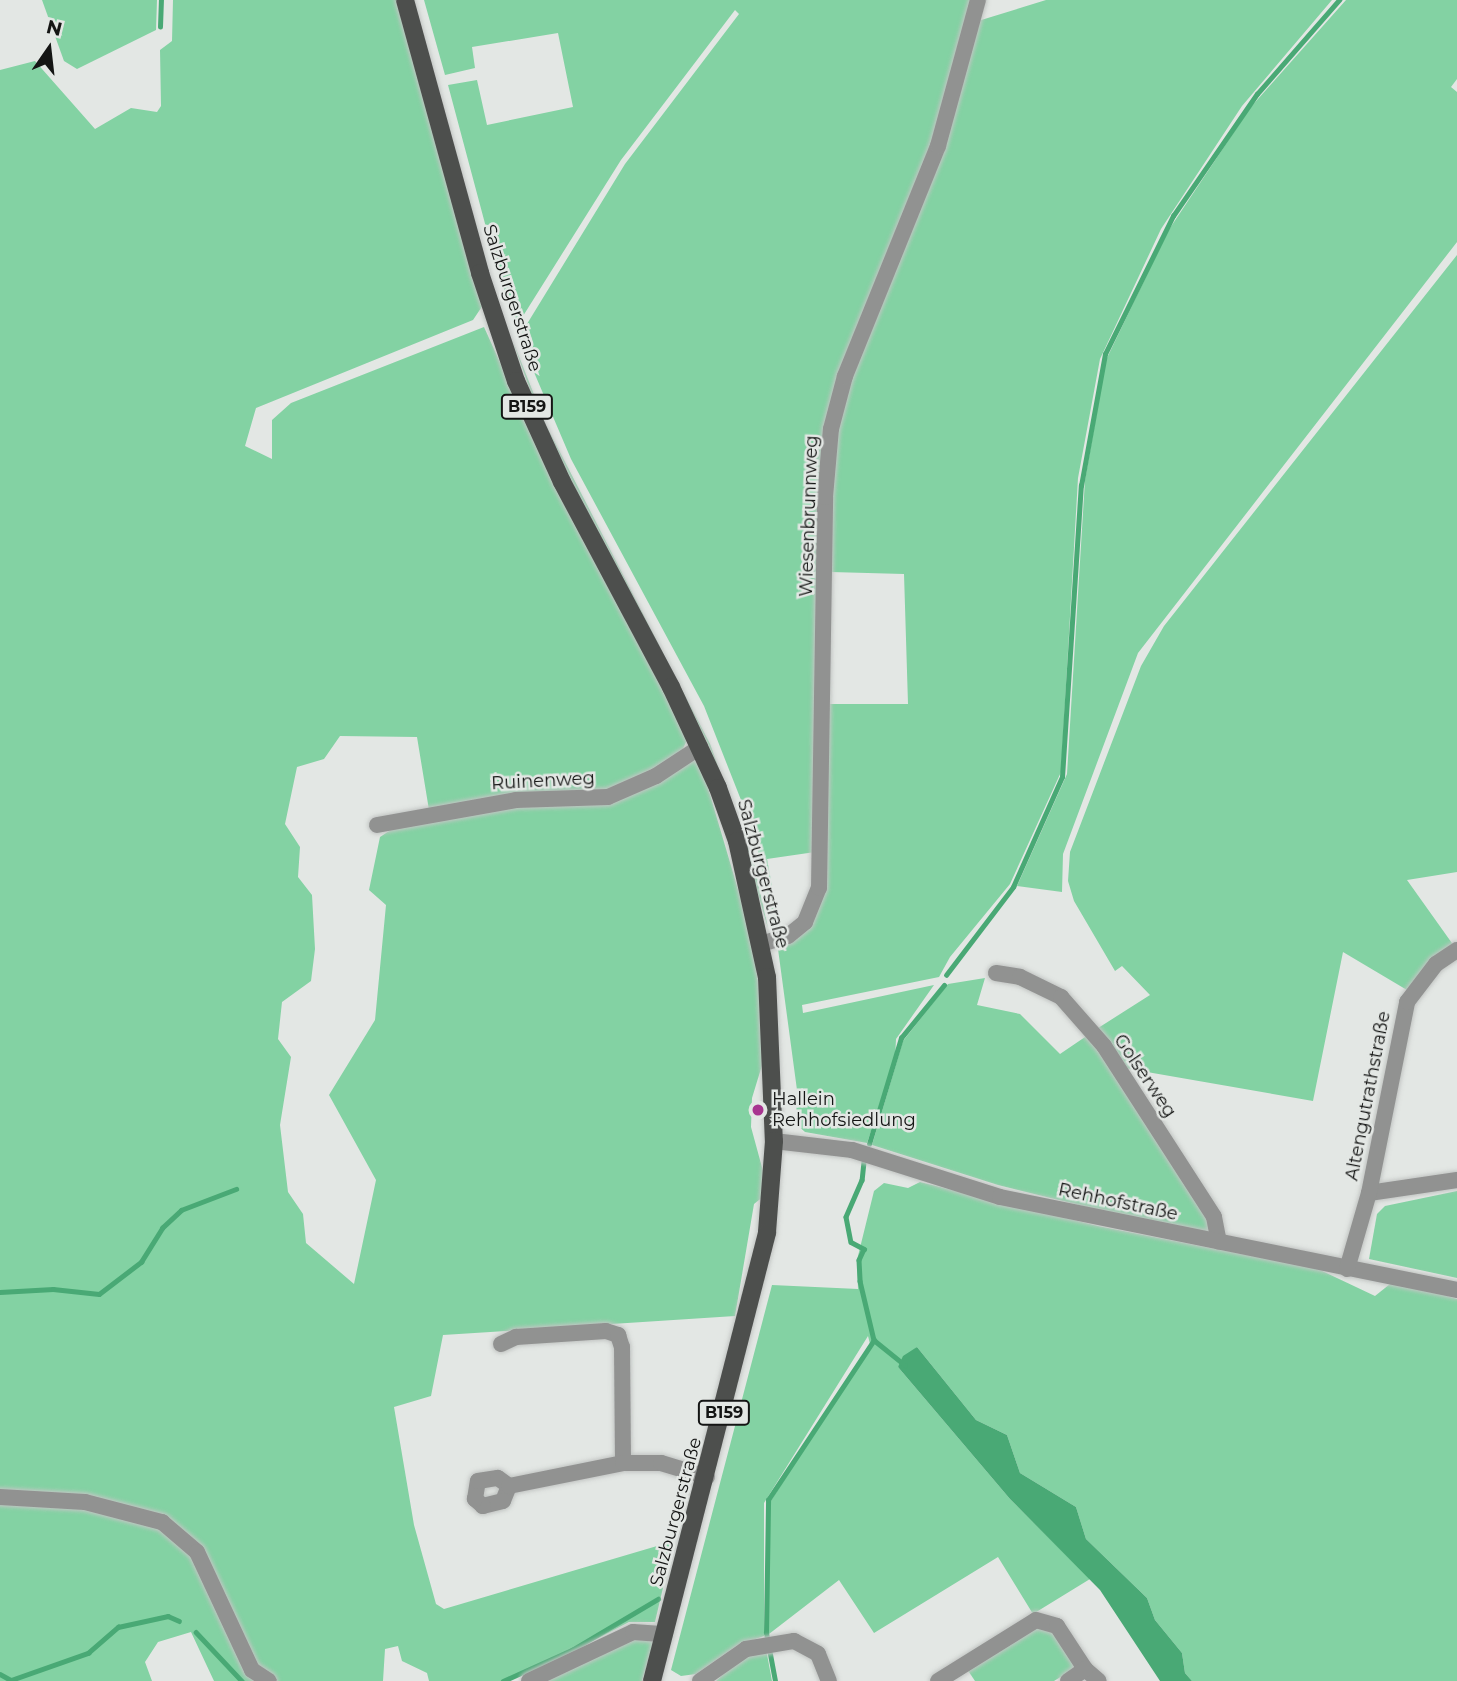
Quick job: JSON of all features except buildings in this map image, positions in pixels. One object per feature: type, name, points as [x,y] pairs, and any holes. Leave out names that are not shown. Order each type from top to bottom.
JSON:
[{"type":"main road","name":"Salzburgerstraße","points":[[405,0],[480,273],[516,381],[562,482],[700,747],[737,841],[761,944],[771,1013],[774,1141],[759,1274],[658,1632],[652,1681]]},
{"type":"street","name":"Wiesenbrunnweg","points":[[761,944],[788,936],[805,922],[819,888],[825,497],[831,429],[849,365],[938,146],[978,0]]},
{"type":"street","name":"Ruinenweg","points":[[377,825],[516,800],[608,797],[656,776],[700,747]]},
{"type":"street","name":"Altengutrathstraße","points":[[1347,1269],[1368,1193],[1407,1002],[1436,964],[1457,950]]},
{"type":"street","name":"Golserweg","points":[[996,973],[1020,977],[1061,997],[1104,1046],[1214,1217],[1219,1242]]},
{"type":"street","name":"Rehhofstraße","points":[[774,1141],[852,1150],[1000,1197],[1457,1290]]},
{"type":"street","points":[[1368,1193],[1457,1180]]},
{"type":"street","points":[[501,1344],[516,1336],[606,1332],[618,1335],[622,1347],[623,1464]]},
{"type":"street","points":[[509,1486],[623,1464],[661,1463],[704,1476]]},
{"type":"street","points":[[0,1497],[85,1502],[162,1522],[197,1552],[252,1670],[270,1681]]},
{"type":"street","points":[[937,1681],[1036,1620],[1057,1626],[1085,1669],[1099,1681]]},
{"type":"street","points":[[529,1681],[616,1638],[658,1632]]},
{"type":"street","points":[[700,1681],[730,1657],[768,1643],[794,1641],[818,1654],[829,1681]]},
{"type":"street","points":[[1068,1681],[1085,1669]]},
{"type":"shaded area","points":[[42,0],[157,0],[156,30],[77,69],[64,61]]},
{"type":"shaded area","points":[[173,0],[398,0],[483,305],[473,320],[256,408],[245,446],[272,459],[272,420],[291,403],[484,327],[562,499],[688,738],[680,755],[633,784],[607,793],[527,795],[429,810],[417,737],[340,736],[324,759],[297,767],[285,824],[300,847],[298,877],[312,895],[315,949],[311,981],[282,1002],[278,1039],[291,1057],[280,1125],[288,1192],[303,1214],[306,1243],[354,1284],[376,1180],[329,1095],[375,1020],[386,905],[369,890],[380,837],[395,827],[512,803],[617,799],[633,794],[691,759],[699,763],[706,781],[750,930],[764,1019],[763,1062],[752,1098],[751,1127],[763,1171],[764,1196],[754,1204],[735,1316],[443,1335],[431,1396],[394,1407],[414,1525],[436,1604],[444,1609],[674,1541],[655,1622],[629,1622],[559,1659],[505,1681],[429,1681],[427,1673],[402,1661],[398,1646],[385,1649],[383,1681],[214,1681],[191,1632],[158,1642],[145,1662],[152,1681],[0,1681],[0,70],[35,61],[95,129],[131,108],[157,112],[161,106],[160,50],[172,41]]},
{"type":"shaded area","points":[[424,0],[974,0],[944,111],[837,384],[815,852],[767,859],[781,935],[776,933],[754,833],[704,706],[571,459],[519,337],[625,164],[739,14],[735,10],[621,160],[518,324],[499,276],[448,85],[477,80],[487,125],[573,107],[558,33],[472,47],[475,68],[445,75]]},
{"type":"shaded area","points":[[1046,0],[1332,0],[1242,106],[1161,229],[1100,359],[1078,478],[1061,772],[1010,884],[950,957],[939,977],[802,1005],[803,1013],[934,985],[896,1039],[895,1059],[867,1143],[805,1132],[796,1124],[797,1090],[778,949],[811,918],[829,704],[908,704],[904,574],[831,572],[829,498],[836,430],[860,347],[978,21]]},
{"type":"shaded area","points":[[1346,0],[1457,0],[1457,79],[1451,87],[1457,92],[1457,242],[1138,653],[1063,854],[1062,892],[1017,886],[1067,774],[1085,480],[1106,360],[1168,231],[1250,108]]},
{"type":"shaded area","points":[[1457,255],[1457,872],[1407,880],[1454,946],[1430,961],[1407,990],[1343,952],[1313,1101],[1124,1068],[1095,1030],[1150,995],[1122,966],[1115,971],[1074,901],[1068,881],[1070,852],[1141,666],[1164,626]]},
{"type":"shaded area","points":[[512,339],[546,425],[710,744],[754,864],[768,928],[733,809],[708,744],[569,481],[543,427]]},
{"type":"shaded area","points":[[985,978],[977,1005],[1020,1014],[1060,1054],[1088,1035],[1211,1220],[1211,1229],[1206,1232],[1099,1210],[998,1185],[872,1145],[903,1041],[948,984]]},
{"type":"shaded area","points":[[920,1182],[1098,1226],[1318,1269],[1375,1296],[1395,1280],[1457,1299],[1457,1681],[1192,1681],[1185,1673],[1182,1653],[1155,1620],[1147,1598],[1086,1539],[1076,1507],[1020,1473],[1007,1435],[976,1420],[917,1347],[898,1367],[1010,1499],[1090,1579],[1033,1614],[998,1557],[874,1633],[839,1580],[769,1634],[769,1504],[870,1344],[868,1336],[764,1503],[764,1636],[736,1646],[696,1674],[681,1676],[671,1670],[772,1285],[858,1289],[857,1260],[874,1191],[884,1183],[908,1188]]},
{"type":"shaded area","points":[[1457,1191],[1457,1278],[1369,1259],[1377,1214],[1385,1206]]},
{"type":"shaded area","points":[[917,1347],[976,1420],[1007,1435],[1020,1473],[1076,1507],[1086,1539],[1147,1598],[1155,1620],[1182,1653],[1185,1673],[1192,1681],[1160,1681],[1100,1590],[1010,1499],[898,1367],[903,1356]]},
{"type":"shaded area","points":[[1036,1626],[1055,1630],[1077,1667],[1054,1681],[975,1681],[967,1669]]},
{"type":"shaded area","points":[[630,1636],[655,1637],[642,1681],[542,1681]]},
{"type":"shaded area","points":[[766,1649],[772,1681],[716,1681],[737,1661]]},
{"type":"waterway","points":[[160,27],[161,0]]},
{"type":"waterway","points":[[946,975],[1013,887],[1062,777],[1081,486],[1105,354],[1173,216],[1257,94],[1339,0]]},
{"type":"waterway","points":[[869,1144],[901,1038],[944,985]]},
{"type":"waterway","points":[[864,1162],[862,1180],[846,1217],[851,1242],[864,1249],[859,1260],[860,1281],[874,1340],[905,1365]]},
{"type":"waterway","points":[[0,1292],[53,1289],[99,1294],[141,1262],[162,1228],[181,1210],[236,1189]]},
{"type":"waterway","points":[[775,1681],[766,1633],[768,1500],[874,1340]]},
{"type":"waterway","points":[[503,1681],[572,1650],[658,1599]]},
{"type":"waterway","points":[[0,1674],[11,1680],[88,1653],[118,1627],[168,1616],[179,1621]]},
{"type":"waterway","points":[[196,1632],[242,1681]]},
{"type":"place","name":"Hallein Rehhofsiedlung","points":[[758,1110]]}]
